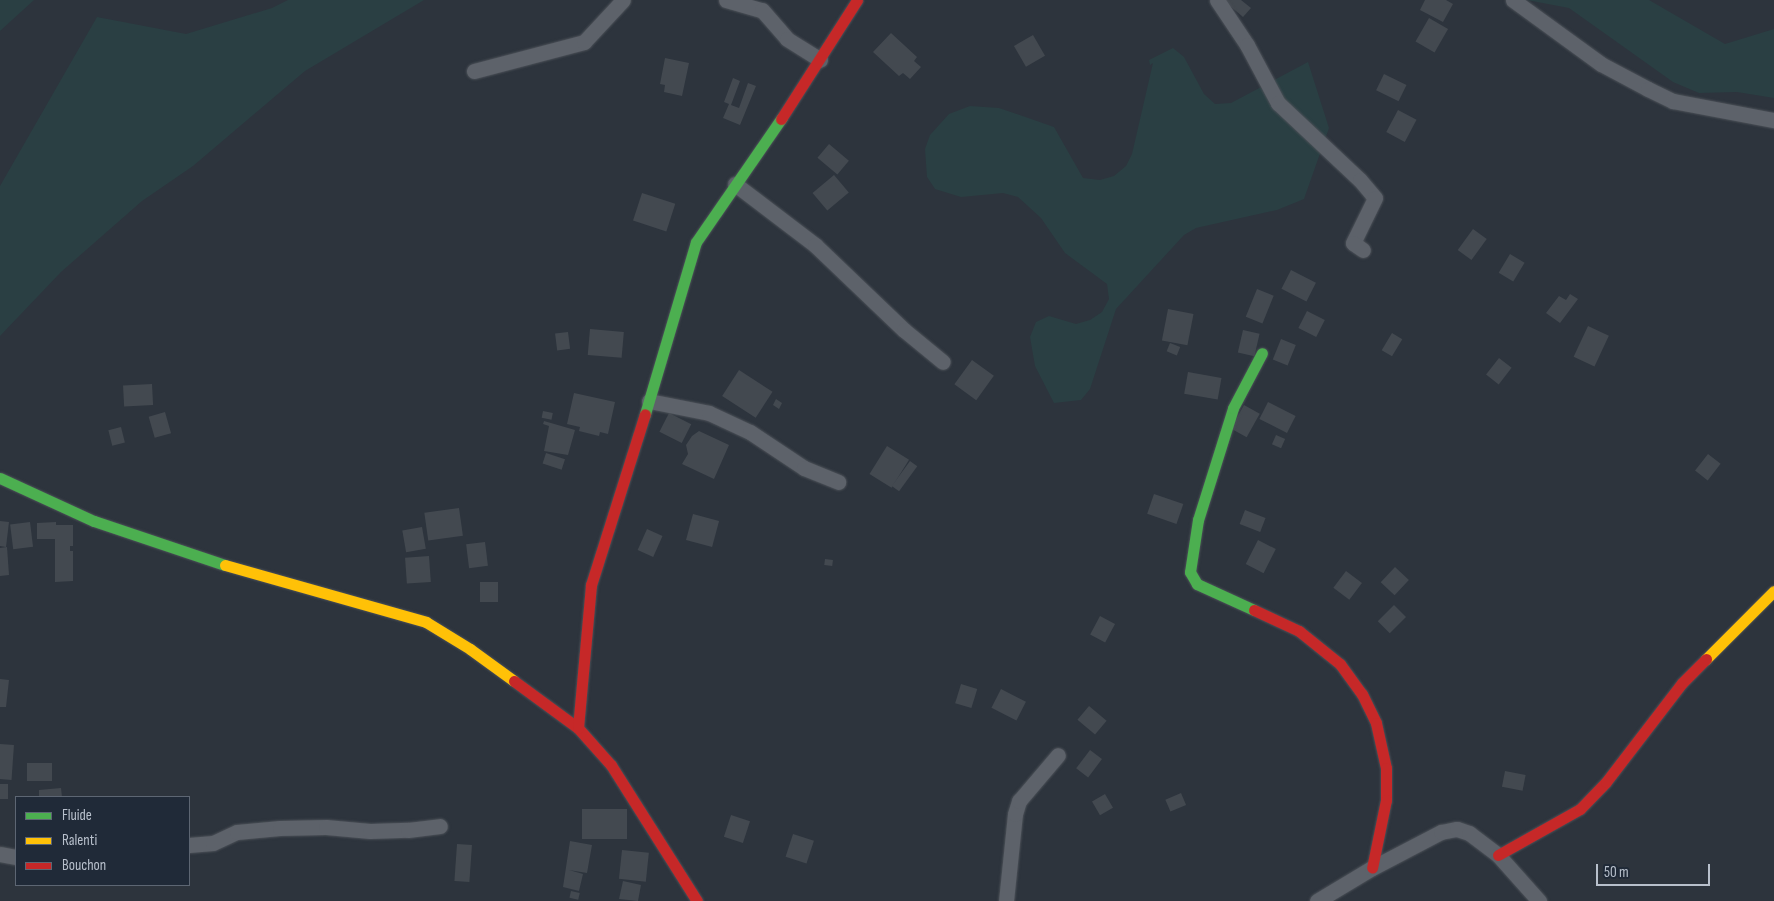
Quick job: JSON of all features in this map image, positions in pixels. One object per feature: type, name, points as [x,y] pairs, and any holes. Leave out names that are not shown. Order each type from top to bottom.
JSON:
[{"type":"street","points":[[474,71],[584,42],[623,0]]},
{"type":"street","points":[[726,0],[762,10],[787,39],[820,60]]},
{"type":"street","points":[[578,728],[591,585],[650,400],[696,242],[820,60],[857,0]]},
{"type":"street","points":[[1216,0],[1247,44],[1278,103],[1360,180],[1375,198],[1353,242],[1363,250]]},
{"type":"street","points":[[1513,0],[1601,64],[1674,101],[1774,120]]},
{"type":"street","points":[[735,184],[814,245],[904,330],[943,362]]},
{"type":"street","points":[[1262,353],[1233,408],[1198,520],[1190,572],[1197,584],[1299,631],[1340,664],[1362,694],[1376,723],[1386,768],[1386,800],[1372,868]]},
{"type":"street","points":[[650,400],[709,413],[750,432],[804,468],[838,482]]},
{"type":"street","points":[[0,478],[94,522],[191,554],[426,622],[470,649],[578,728],[611,765],[697,901]]},
{"type":"street","points":[[1498,855],[1580,809],[1606,782],[1682,683],[1774,592]]},
{"type":"street","points":[[1006,901],[1015,814],[1019,801],[1058,755]]},
{"type":"street","points":[[190,844],[213,843],[237,832],[280,828],[326,827],[370,831],[408,830],[440,826]]},
{"type":"street","points":[[1318,901],[1372,868],[1441,832],[1457,829],[1469,833],[1498,855],[1539,901]]},
{"type":"street","points":[[0,854],[15,857]]},
{"type":"green space","points":[[0,0],[34,0],[0,31]]},
{"type":"green space","points":[[288,0],[424,0],[305,71],[193,166],[142,201],[61,272],[0,336],[0,186],[97,17],[186,34],[272,8]]},
{"type":"green space","points":[[1527,0],[1649,0],[1725,44],[1774,29],[1774,98],[1737,92],[1699,93],[1673,82],[1569,8]]},
{"type":"green space","points":[[1173,48],[1184,57],[1204,94],[1215,104],[1231,103],[1308,62],[1329,128],[1304,199],[1277,210],[1196,228],[1184,235],[1116,309],[1090,389],[1081,400],[1054,403],[1035,366],[1030,337],[1036,322],[1049,316],[1076,324],[1090,320],[1102,312],[1109,299],[1107,284],[1065,253],[1041,218],[1018,197],[1003,193],[961,197],[935,189],[927,177],[925,149],[930,135],[949,114],[970,106],[999,108],[1054,127],[1083,178],[1100,180],[1114,176],[1126,166],[1132,154],[1153,63],[1150,65],[1149,60]]},
{"type":"building","points":[[1223,0],[1241,0],[1251,8],[1243,17]]},
{"type":"building","points":[[1425,0],[1446,0],[1453,4],[1443,22],[1420,10]]},
{"type":"building","points":[[1429,18],[1448,29],[1435,52],[1416,41]]},
{"type":"building","points":[[891,33],[917,57],[914,61],[921,67],[910,79],[903,73],[899,76],[873,52]]},
{"type":"building","points":[[1033,35],[1045,56],[1026,67],[1014,46]]},
{"type":"building","points":[[665,58],[689,63],[682,96],[664,92],[665,85],[660,84]]},
{"type":"building","points":[[1384,74],[1406,85],[1399,101],[1376,90]]},
{"type":"building","points":[[733,78],[740,81],[731,105],[739,108],[748,83],[756,86],[740,125],[723,118],[729,104],[724,102]]},
{"type":"building","points":[[1398,110],[1417,120],[1405,142],[1386,132]]},
{"type":"building","points":[[829,144],[849,161],[837,175],[817,158]]},
{"type":"building","points":[[834,175],[849,193],[827,211],[813,193]]},
{"type":"building","points":[[642,193],[675,204],[666,231],[633,221]]},
{"type":"building","points":[[1473,229],[1487,239],[1471,260],[1458,250]]},
{"type":"building","points":[[1510,254],[1525,263],[1513,282],[1499,273]]},
{"type":"building","points":[[1291,270],[1316,283],[1306,301],[1281,289]]},
{"type":"building","points":[[1257,289],[1274,296],[1262,324],[1246,317]]},
{"type":"building","points":[[1570,294],[1578,299],[1560,323],[1546,313],[1559,296],[1566,300]]},
{"type":"building","points":[[1168,309],[1194,314],[1187,345],[1162,340]]},
{"type":"building","points":[[1307,311],[1325,320],[1316,337],[1298,328]]},
{"type":"building","points":[[1588,326],[1609,336],[1594,367],[1574,357]]},
{"type":"building","points":[[590,329],[624,332],[622,358],[588,355]]},
{"type":"building","points":[[1243,330],[1260,334],[1254,356],[1238,352]]},
{"type":"building","points":[[568,332],[570,349],[557,350],[555,334]]},
{"type":"building","points":[[1392,333],[1402,339],[1392,356],[1382,350]]},
{"type":"building","points":[[1281,339],[1296,345],[1288,365],[1273,359]]},
{"type":"building","points":[[1170,343],[1180,347],[1177,355],[1167,351]]},
{"type":"building","points":[[1499,358],[1512,368],[1499,384],[1486,375]]},
{"type":"building","points":[[972,360],[994,376],[976,400],[954,384]]},
{"type":"building","points":[[739,370],[773,392],[756,418],[722,396]]},
{"type":"building","points":[[1188,372],[1221,378],[1218,400],[1184,394]]},
{"type":"building","points":[[152,384],[153,405],[124,406],[123,386]]},
{"type":"building","points":[[574,393],[615,402],[608,434],[600,432],[599,436],[579,431],[580,427],[567,424]]},
{"type":"building","points":[[776,399],[782,403],[779,409],[773,405]]},
{"type":"building","points":[[1268,402],[1296,416],[1287,433],[1259,419]]},
{"type":"building","points":[[1244,405],[1260,414],[1247,437],[1231,429]]},
{"type":"building","points":[[543,411],[553,413],[551,420],[542,418]]},
{"type":"building","points":[[165,412],[171,433],[155,438],[149,417]]},
{"type":"building","points":[[669,413],[691,424],[682,443],[659,432]]},
{"type":"building","points":[[544,421],[575,430],[568,455],[544,451],[549,426],[543,424]]},
{"type":"building","points":[[121,427],[125,443],[112,446],[108,430]]},
{"type":"building","points":[[699,431],[729,445],[714,479],[682,464],[688,454],[686,445],[692,436]]},
{"type":"building","points":[[1276,435],[1285,439],[1281,448],[1272,444]]},
{"type":"building","points":[[887,446],[909,460],[892,488],[870,474]]},
{"type":"building","points":[[546,453],[565,459],[562,470],[543,463]]},
{"type":"building","points":[[1708,454],[1721,464],[1708,480],[1695,471]]},
{"type":"building","points":[[910,461],[917,466],[899,491],[892,486]]},
{"type":"building","points":[[1154,494],[1183,504],[1176,524],[1147,514]]},
{"type":"building","points":[[459,508],[463,536],[428,541],[424,513]]},
{"type":"building","points":[[1245,510],[1266,518],[1260,532],[1240,524]]},
{"type":"building","points":[[693,514],[719,521],[712,547],[686,540]]},
{"type":"building","points":[[0,521],[9,522],[6,547],[0,546]]},
{"type":"building","points":[[30,522],[33,547],[13,549],[10,524]]},
{"type":"building","points":[[56,522],[56,525],[73,525],[73,546],[70,546],[70,551],[73,551],[73,581],[55,582],[55,539],[37,539],[37,523]]},
{"type":"building","points":[[422,527],[426,549],[406,552],[402,530]]},
{"type":"building","points":[[647,529],[663,536],[653,557],[638,550]]},
{"type":"building","points":[[1258,540],[1276,549],[1264,573],[1246,564]]},
{"type":"building","points":[[485,542],[488,566],[469,568],[466,544]]},
{"type":"building","points":[[7,547],[9,575],[0,576],[0,548]]},
{"type":"building","points":[[429,556],[431,582],[407,584],[405,558]]},
{"type":"building","points":[[825,559],[833,560],[832,566],[824,565]]},
{"type":"building","points":[[1395,567],[1409,580],[1395,595],[1381,582]]},
{"type":"building","points":[[1346,571],[1362,583],[1349,600],[1333,588]]},
{"type":"building","points":[[480,582],[498,582],[498,602],[480,602]]},
{"type":"building","points":[[1394,605],[1406,617],[1390,633],[1378,621]]},
{"type":"building","points":[[1100,616],[1115,624],[1105,643],[1090,635]]},
{"type":"building","points":[[0,679],[9,680],[6,707],[0,707]]},
{"type":"building","points":[[961,684],[977,689],[971,708],[955,703]]},
{"type":"building","points":[[1001,689],[1026,702],[1016,720],[991,708]]},
{"type":"building","points":[[1089,706],[1107,721],[1095,735],[1077,720]]},
{"type":"building","points":[[0,744],[14,745],[12,780],[0,779]]},
{"type":"building","points":[[1090,750],[1102,759],[1088,777],[1076,768]]},
{"type":"building","points":[[27,763],[52,763],[52,781],[27,781]]},
{"type":"building","points":[[1505,771],[1526,775],[1523,791],[1502,787]]},
{"type":"building","points":[[0,784],[8,784],[8,799],[0,799]]},
{"type":"building","points":[[61,788],[62,796],[39,796],[39,790]]},
{"type":"building","points":[[1181,793],[1186,805],[1170,812],[1165,800]]},
{"type":"building","points":[[1105,794],[1113,808],[1100,815],[1092,802]]},
{"type":"building","points":[[582,809],[627,809],[627,839],[582,839]]},
{"type":"building","points":[[731,815],[750,821],[743,843],[724,837]]},
{"type":"building","points":[[793,834],[814,841],[807,864],[786,857]]},
{"type":"building","points":[[570,841],[592,845],[587,873],[569,870],[583,874],[579,891],[563,887]]},
{"type":"building","points":[[457,844],[472,845],[469,882],[454,881]]},
{"type":"building","points":[[622,850],[649,853],[646,882],[619,879]]},
{"type":"building","points":[[623,881],[641,885],[638,901],[619,899]]},
{"type":"building","points":[[571,891],[580,893],[578,900],[569,898]]},
{"type":"traffic: fast","points":[[645,414],[696,242],[781,119]]},
{"type":"traffic: fast","points":[[1254,610],[1197,584],[1190,572],[1198,520],[1233,408],[1262,353]]},
{"type":"traffic: fast","points":[[0,478],[94,521],[225,565]]},
{"type":"traffic: slow","points":[[225,565],[426,622],[470,649],[514,681]]},
{"type":"traffic: slow","points":[[1706,659],[1774,591]]},
{"type":"traffic: jam","points":[[781,119],[857,0]]},
{"type":"traffic: jam","points":[[578,728],[591,585],[645,414]]},
{"type":"traffic: jam","points":[[1254,610],[1299,631],[1340,664],[1362,694],[1376,723],[1386,768],[1386,800],[1372,868]]},
{"type":"traffic: jam","points":[[1498,855],[1580,809],[1606,782],[1682,683],[1706,659]]},
{"type":"traffic: jam","points":[[514,681],[578,728],[611,765],[697,901]]}]
